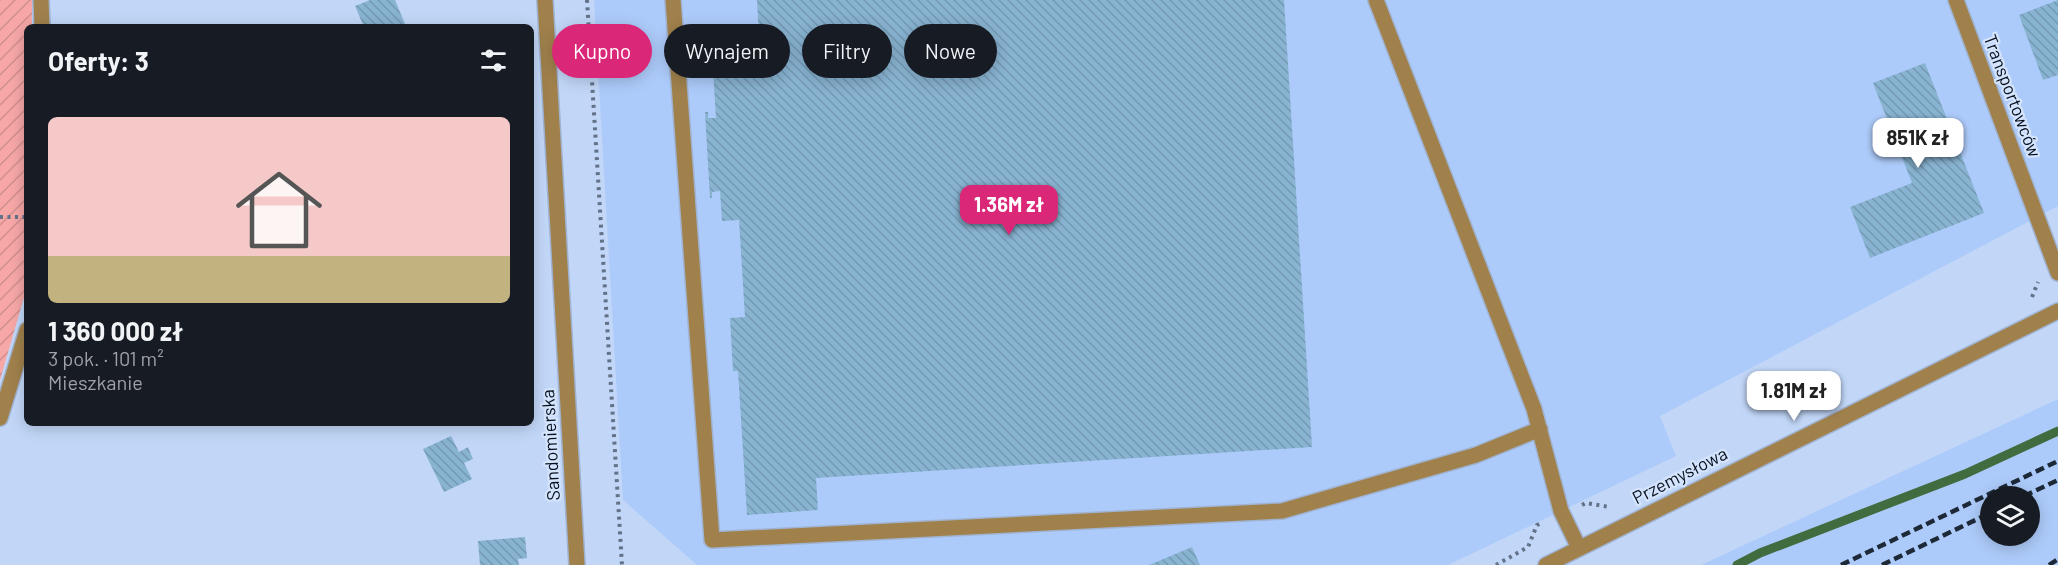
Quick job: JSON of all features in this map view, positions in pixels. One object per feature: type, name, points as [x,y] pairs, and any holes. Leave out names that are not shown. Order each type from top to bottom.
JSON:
[{"type":"street","points":[[41,0],[42,24]]},
{"type":"street","name":"Sandomierska","points":[[545,0],[577,565]]},
{"type":"street","points":[[673,0],[712,540],[1282,511],[1476,455],[1540,429]]},
{"type":"street","points":[[1376,0],[1540,429],[1561,511],[1579,548]]},
{"type":"street","name":"Transportowców","points":[[1956,0],[2058,273]]},
{"type":"street","name":"Przemysłowa","points":[[1546,565],[2058,311]]},
{"type":"street","points":[[0,418],[24,340]]},
{"type":"path","points":[[587,0],[622,565]]},
{"type":"path","points":[[0,217],[24,217]]},
{"type":"shaded area","points":[[0,0],[32,0],[32,24],[24,24],[24,297],[0,380]]},
{"type":"shaded area","points":[[594,0],[2058,0],[2058,206],[1660,416],[1676,456],[1448,565],[697,565],[623,500],[599,78],[652,78],[652,24],[595,24]]},
{"type":"shaded area","points":[[2058,399],[2058,565],[1701,565]]},
{"type":"building","points":[[370,0],[395,0],[405,24],[363,24],[355,6]]},
{"type":"building","points":[[757,0],[1284,0],[1312,447],[816,478],[818,510],[747,515],[738,371],[733,371],[730,318],[745,317],[739,220],[722,221],[720,191],[712,192],[712,198],[710,198],[705,112],[708,112],[708,118],[716,118],[713,78],[790,78],[790,24],[758,24]]},
{"type":"building","points":[[2058,0],[2058,75],[2043,80],[2019,15]]},
{"type":"building","points":[[1925,63],[1984,213],[1870,258],[1850,207],[1912,183],[1873,83]]},
{"type":"building","points":[[451,436],[459,452],[468,447],[473,459],[464,463],[472,479],[444,492],[423,449]]},
{"type":"building","points":[[525,537],[527,558],[518,559],[519,565],[480,565],[478,541]]},
{"type":"building","points":[[1192,547],[1200,565],[1149,565]]},
{"type":"waterway","points":[[1737,565],[1760,553],[1965,474],[2058,431]]},
{"type":"railway","points":[[1841,565],[2058,461]]},
{"type":"railway","points":[[2040,488],[2058,480]]},
{"type":"railway","points":[[1882,565],[1980,518]]},
{"type":"railway","points":[[2049,565],[2058,559]]}]
